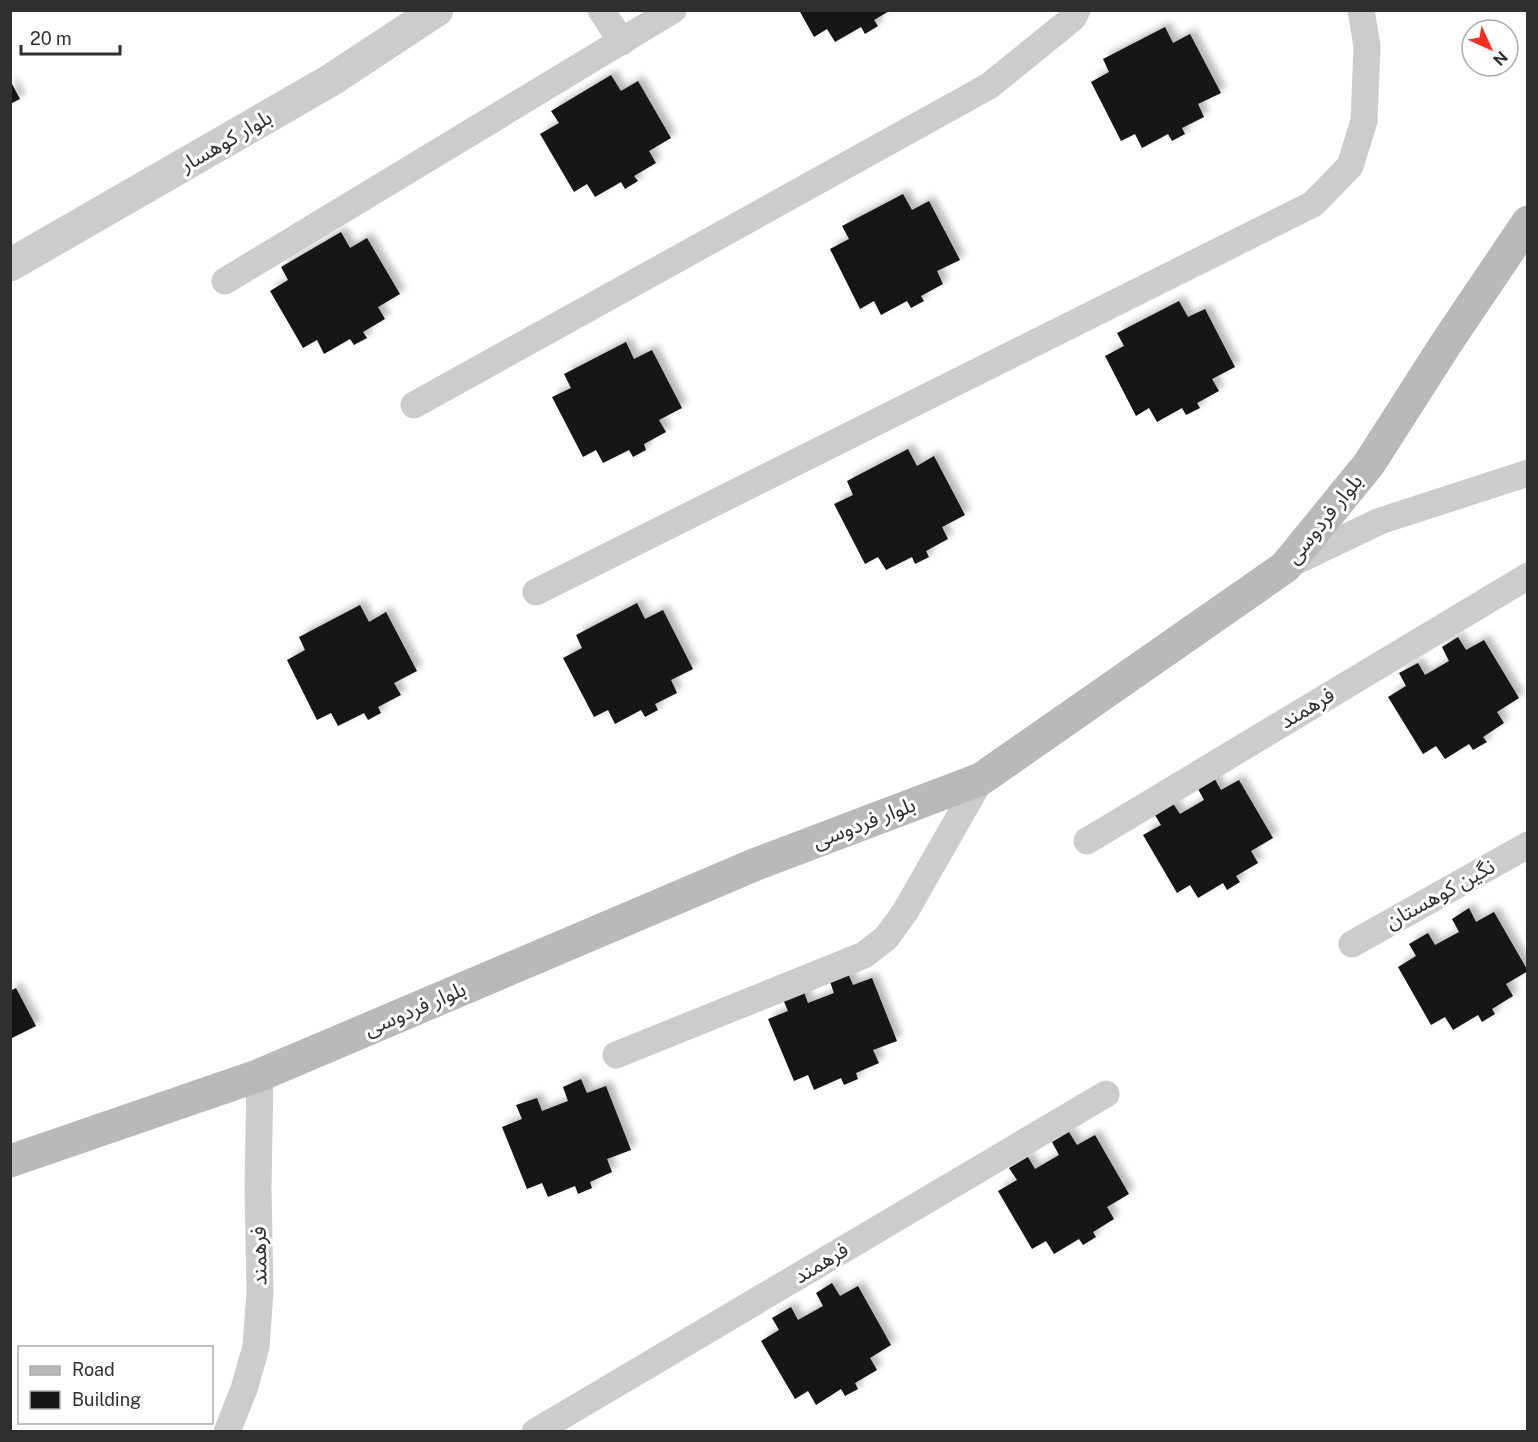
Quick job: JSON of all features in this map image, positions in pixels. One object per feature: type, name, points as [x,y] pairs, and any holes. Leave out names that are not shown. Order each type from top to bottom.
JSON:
[{"type":"main road","name":"بلوار فردوسی","points":[[10,1161],[260,1075],[754,865],[981,779],[1285,567],[1369,464],[1447,342],[1523,240]]},
{"type":"street","name":"بلوار کوهسار","points":[[10,265],[331,80],[437,10]]},
{"type":"street","points":[[601,10],[622,42]]},
{"type":"street","points":[[225,281],[673,10]]},
{"type":"street","points":[[414,405],[989,86],[1073,18],[1077,10]]},
{"type":"street","points":[[536,592],[1312,204],[1350,166],[1364,121],[1367,46],[1361,10]]},
{"type":"street","points":[[1285,567],[1380,521],[1527,473]]},
{"type":"street","name":"فرهمند","points":[[1087,841],[1527,576]]},
{"type":"street","points":[[616,1055],[864,955],[886,938],[905,912],[981,779]]},
{"type":"street","name":"نگین کوهستان","points":[[1352,944],[1527,845]]},
{"type":"street","name":"فرهمند","points":[[228,1431],[244,1389],[256,1347],[260,1291],[258,1188],[260,1075]]},
{"type":"street","name":"فرهمند","points":[[535,1431],[1106,1094]]},
{"type":"building","points":[[799,10],[891,10],[874,20],[878,26],[865,34],[861,27],[835,42],[827,29],[814,37]]},
{"type":"building","points":[[1165,27],[1173,43],[1190,34],[1221,93],[1198,104],[1204,117],[1182,128],[1185,134],[1172,141],[1168,134],[1142,148],[1135,134],[1121,141],[1091,82],[1109,72],[1103,59]]},
{"type":"building","points":[[611,75],[621,91],[638,81],[671,138],[649,151],[656,163],[634,176],[638,181],[625,189],[621,182],[595,197],[587,184],[574,192],[540,134],[559,123],[551,111]]},
{"type":"building","points":[[10,80],[20,99],[10,104]]},
{"type":"building","points":[[903,194],[912,210],[929,201],[960,260],[937,271],[943,284],[921,296],[924,301],[911,308],[907,301],[881,315],[874,301],[860,309],[830,249],[849,239],[842,226]]},
{"type":"building","points":[[341,232],[350,248],[367,238],[400,294],[378,307],[385,319],[363,332],[367,338],[354,345],[350,339],[324,354],[317,340],[303,348],[270,291],[288,280],[281,267]]},
{"type":"building","points":[[1179,301],[1188,317],[1205,309],[1235,367],[1212,379],[1219,391],[1197,403],[1200,408],[1186,415],[1182,408],[1157,422],[1149,408],[1136,416],[1105,356],[1124,346],[1117,333]]},
{"type":"building","points":[[626,342],[634,359],[652,350],[682,408],[659,420],[666,432],[644,444],[646,450],[633,457],[629,450],[603,463],[596,450],[583,457],[552,397],[571,388],[564,374]]},
{"type":"building","points":[[908,449],[917,466],[934,456],[965,515],[942,527],[948,539],[926,551],[929,557],[915,564],[912,557],[886,570],[878,557],[865,564],[834,504],[853,495],[847,481]]},
{"type":"building","points":[[637,603],[645,619],[663,610],[693,669],[671,680],[677,693],[655,704],[658,710],[645,717],[641,710],[615,724],[608,710],[594,717],[563,658],[582,648],[576,635]]},
{"type":"building","points":[[360,605],[369,622],[386,612],[417,671],[394,683],[401,695],[378,707],[381,713],[368,720],[364,713],[338,726],[331,713],[317,720],[287,660],[305,650],[299,637]]},
{"type":"building","points":[[1458,637],[1466,650],[1484,640],[1519,698],[1497,712],[1504,723],[1483,737],[1487,742],[1473,750],[1469,744],[1445,759],[1436,746],[1423,754],[1388,697],[1406,686],[1399,673],[1418,663],[1425,675],[1449,661],[1442,647]]},
{"type":"building","points":[[1213,776],[1221,790],[1239,780],[1273,838],[1251,851],[1258,863],[1236,876],[1240,882],[1227,890],[1223,883],[1198,898],[1190,885],[1177,893],[1143,835],[1161,825],[1153,812],[1172,802],[1180,814],[1204,800],[1197,787]]},
{"type":"building","points":[[1469,908],[1476,922],[1494,912],[1528,971],[1506,984],[1513,996],[1492,1009],[1495,1014],[1482,1022],[1478,1015],[1453,1030],[1445,1017],[1431,1025],[1398,967],[1416,956],[1409,944],[1428,933],[1435,945],[1459,932],[1452,919]]},
{"type":"building","points":[[847,971],[853,985],[872,978],[897,1041],[873,1050],[879,1063],[856,1073],[858,1079],[844,1085],[841,1078],[814,1090],[808,1075],[794,1081],[768,1019],[788,1011],[782,997],[803,990],[808,1003],[834,993],[829,979]]},
{"type":"building","points":[[16,988],[36,1026],[10,1039],[10,991]]},
{"type":"building","points":[[581,1079],[587,1093],[606,1086],[631,1150],[607,1159],[612,1172],[590,1182],[592,1188],[578,1194],[575,1186],[548,1197],[542,1183],[527,1189],[502,1127],[522,1119],[516,1105],[537,1098],[542,1111],[568,1101],[563,1087]]},
{"type":"building","points":[[1069,1132],[1077,1145],[1095,1135],[1129,1194],[1107,1207],[1114,1219],[1093,1232],[1096,1237],[1083,1245],[1079,1239],[1054,1254],[1046,1241],[1032,1249],[998,1191],[1017,1180],[1009,1168],[1028,1157],[1035,1169],[1059,1155],[1052,1142]]},
{"type":"building","points":[[832,1283],[840,1296],[858,1286],[891,1345],[870,1358],[877,1370],[855,1383],[858,1389],[845,1396],[841,1389],[816,1405],[808,1391],[795,1399],[761,1341],[779,1330],[772,1318],[791,1307],[798,1320],[823,1306],[816,1293]]}]
